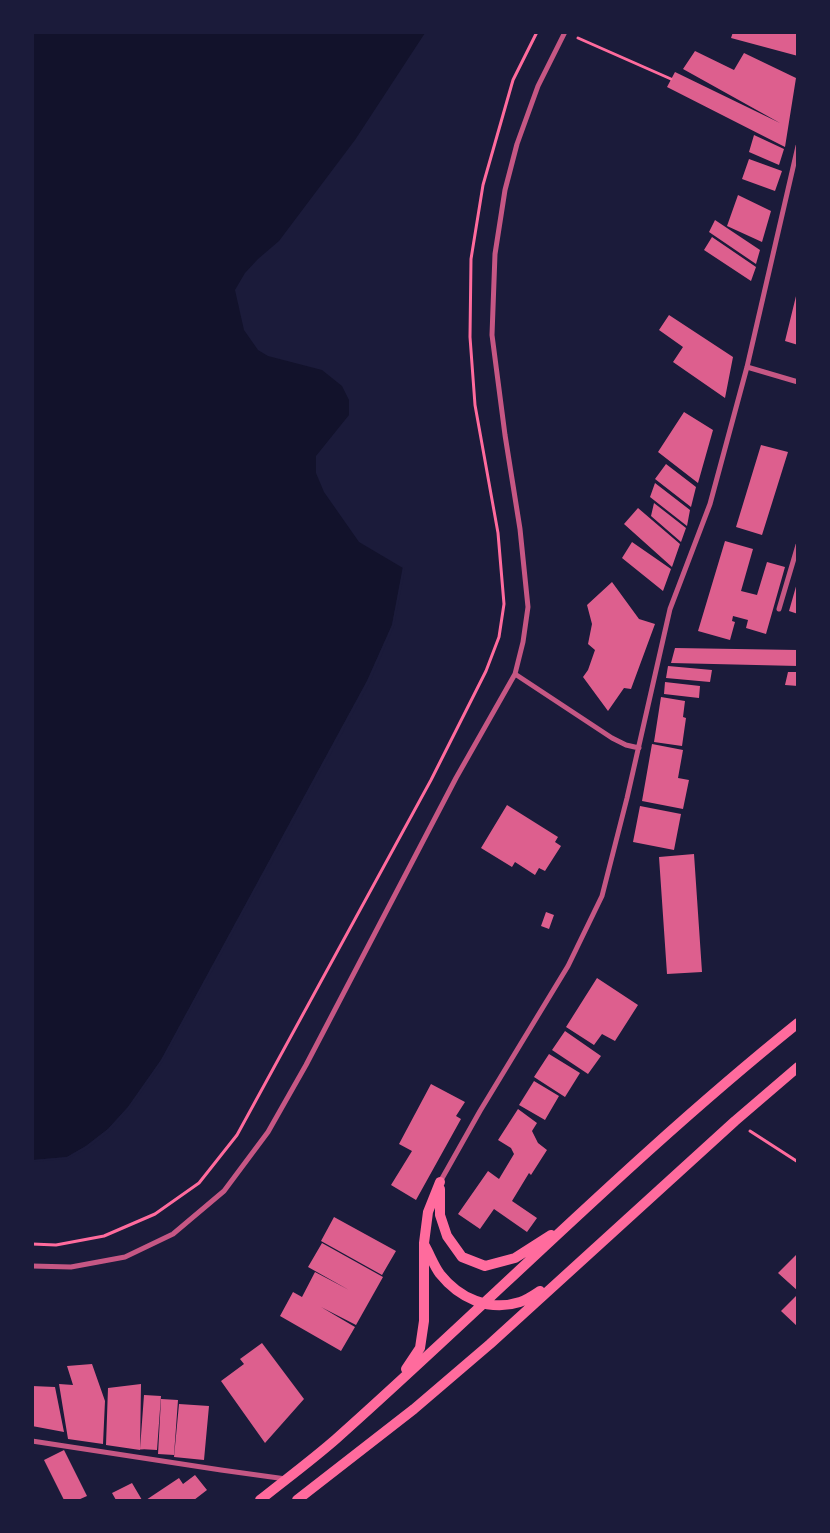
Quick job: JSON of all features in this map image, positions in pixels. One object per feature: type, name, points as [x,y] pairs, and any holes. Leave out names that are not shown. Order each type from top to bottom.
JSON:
[{"type":"main road","points":[[260,1500],[335,1440],[736,1073],[798,1023]]},
{"type":"main road","points":[[297,1500],[414,1409],[490,1344],[735,1121],[798,1067]]},
{"type":"main road","points":[[440,1182],[440,1215],[447,1236],[462,1257],[485,1266],[516,1258],[575,1219]]},
{"type":"main road","points":[[398,1381],[420,1348],[424,1321],[424,1243],[428,1212],[440,1182]]},
{"type":"main road","points":[[424,1243],[439,1272],[457,1292],[475,1301],[503,1306],[521,1302],[556,1283]]},
{"type":"street","points":[[32,1266],[71,1267],[124,1257],[173,1234],[224,1191],[268,1132],[456,778],[515,674],[523,642],[528,607],[520,529],[492,335],[495,254],[505,190],[517,144],[538,86],[565,32]]},
{"type":"street","points":[[440,1182],[480,1111],[568,966],[602,896],[639,748],[670,609],[710,504],[746,368],[798,146]]},
{"type":"street","points":[[746,368],[798,382]]},
{"type":"street","points":[[779,609],[798,545]]},
{"type":"street","points":[[515,674],[612,738],[626,745],[639,748]]},
{"type":"street","points":[[32,1441],[286,1479]]},
{"type":"path","points":[[32,1244],[56,1245],[104,1236],[155,1214],[199,1182],[237,1135],[431,780],[486,671],[499,637],[504,604],[498,533],[475,405],[470,337],[471,259],[483,185],[513,80],[537,32]]},
{"type":"path","points":[[575,36],[671,79]]},
{"type":"path","points":[[735,1121],[798,1162]]},
{"type":"shaded area","points":[[33,33],[425,33],[355,140],[279,241],[245,273],[235,290],[244,330],[258,350],[268,356],[322,370],[342,386],[349,400],[349,415],[316,456],[316,473],[324,492],[359,542],[403,568],[392,625],[367,681],[161,1060],[128,1107],[108,1129],[86,1146],[67,1157],[33,1160]]},
{"type":"pier","points":[[403,566],[405,569],[394,626],[370,682],[163,1061],[130,1108],[110,1131],[88,1148],[67,1159],[32,1162],[33,1160],[67,1157],[86,1146],[108,1129],[128,1107],[161,1060],[367,681],[392,625]]},
{"type":"building","points":[[733,32],[798,32],[798,56],[731,38]]},
{"type":"building","points":[[695,51],[734,70],[744,53],[796,78],[785,147],[667,87],[675,72],[780,123],[683,69]]},
{"type":"building","points":[[754,135],[784,149],[779,165],[749,152]]},
{"type":"building","points":[[749,159],[782,171],[775,191],[742,179]]},
{"type":"building","points":[[738,195],[771,211],[762,242],[727,226]]},
{"type":"building","points":[[715,220],[760,250],[756,264],[709,232]]},
{"type":"building","points":[[712,237],[756,267],[751,281],[704,250]]},
{"type":"building","points":[[798,292],[798,345],[785,341]]},
{"type":"building","points":[[669,315],[733,357],[725,398],[673,362],[683,347],[659,330]]},
{"type":"building","points":[[684,412],[713,430],[698,483],[658,452]]},
{"type":"building","points":[[761,445],[788,452],[762,535],[736,527]]},
{"type":"building","points":[[666,464],[696,487],[691,507],[655,479]]},
{"type":"building","points":[[655,483],[690,510],[687,526],[650,497]]},
{"type":"building","points":[[654,503],[686,528],[681,542],[651,516]]},
{"type":"building","points":[[638,508],[680,544],[672,567],[624,524]]},
{"type":"building","points":[[725,541],[753,549],[741,591],[757,595],[767,562],[785,567],[766,634],[746,628],[748,620],[733,616],[732,621],[735,622],[730,640],[698,631]]},
{"type":"building","points":[[632,542],[671,569],[663,591],[622,558]]},
{"type":"building","points":[[612,582],[639,619],[655,624],[631,689],[624,688],[608,711],[583,677],[588,670],[595,650],[588,644],[592,624],[587,605]]},
{"type":"building","points":[[798,583],[798,614],[789,611]]},
{"type":"building","points":[[675,648],[798,650],[798,666],[671,663]]},
{"type":"building","points":[[668,666],[712,670],[710,682],[666,678]]},
{"type":"building","points":[[788,672],[798,672],[798,686],[785,685]]},
{"type":"building","points":[[665,682],[700,686],[699,698],[664,694]]},
{"type":"building","points":[[661,697],[685,701],[683,717],[686,718],[682,746],[654,742]]},
{"type":"building","points":[[652,744],[683,750],[678,778],[689,780],[683,809],[642,801]]},
{"type":"building","points":[[507,805],[558,837],[555,842],[561,846],[545,871],[539,868],[535,875],[515,862],[512,867],[481,848]]},
{"type":"building","points":[[640,806],[681,814],[674,850],[633,842]]},
{"type":"building","points":[[694,854],[702,972],[667,974],[659,857]]},
{"type":"building","points":[[546,912],[554,915],[549,929],[541,926]]},
{"type":"building","points":[[597,978],[638,1005],[615,1041],[602,1034],[594,1045],[566,1027]]},
{"type":"building","points":[[565,1031],[601,1056],[588,1074],[552,1050]]},
{"type":"building","points":[[549,1054],[580,1073],[565,1097],[534,1077]]},
{"type":"building","points":[[534,1081],[559,1096],[545,1120],[519,1105]]},
{"type":"building","points":[[431,1084],[465,1102],[456,1116],[461,1119],[416,1200],[391,1185],[412,1151],[399,1144]]},
{"type":"building","points":[[518,1109],[537,1123],[532,1131],[538,1143],[547,1150],[531,1175],[529,1173],[512,1201],[537,1218],[527,1232],[494,1209],[480,1229],[458,1214],[488,1171],[499,1179],[514,1154],[511,1148],[498,1140]]},
{"type":"building","points":[[334,1217],[396,1251],[382,1275],[321,1241]]},
{"type":"building","points":[[322,1243],[383,1277],[356,1325],[321,1307],[355,1327],[341,1351],[280,1316],[293,1292],[302,1297],[315,1272],[349,1290],[308,1267]]},
{"type":"building","points":[[798,1253],[798,1291],[778,1273]]},
{"type":"building","points":[[798,1294],[798,1327],[781,1311]]},
{"type":"building","points":[[262,1343],[304,1399],[265,1443],[221,1381],[244,1364],[240,1359]]},
{"type":"building","points":[[92,1364],[105,1401],[103,1444],[68,1439],[59,1384],[73,1385],[67,1366]]},
{"type":"building","points":[[141,1384],[140,1450],[106,1445],[108,1388]]},
{"type":"building","points":[[32,1386],[55,1387],[64,1432],[32,1426]]},
{"type":"building","points":[[144,1395],[161,1396],[157,1450],[140,1449]]},
{"type":"building","points":[[161,1399],[178,1400],[174,1455],[158,1454]]},
{"type":"building","points":[[179,1404],[209,1406],[204,1460],[174,1457]]},
{"type":"building","points":[[64,1450],[87,1496],[78,1500],[64,1500],[44,1460]]},
{"type":"building","points":[[195,1475],[207,1490],[194,1500],[146,1500],[179,1478],[183,1484]]},
{"type":"building","points":[[132,1483],[142,1500],[116,1500],[112,1493]]}]
